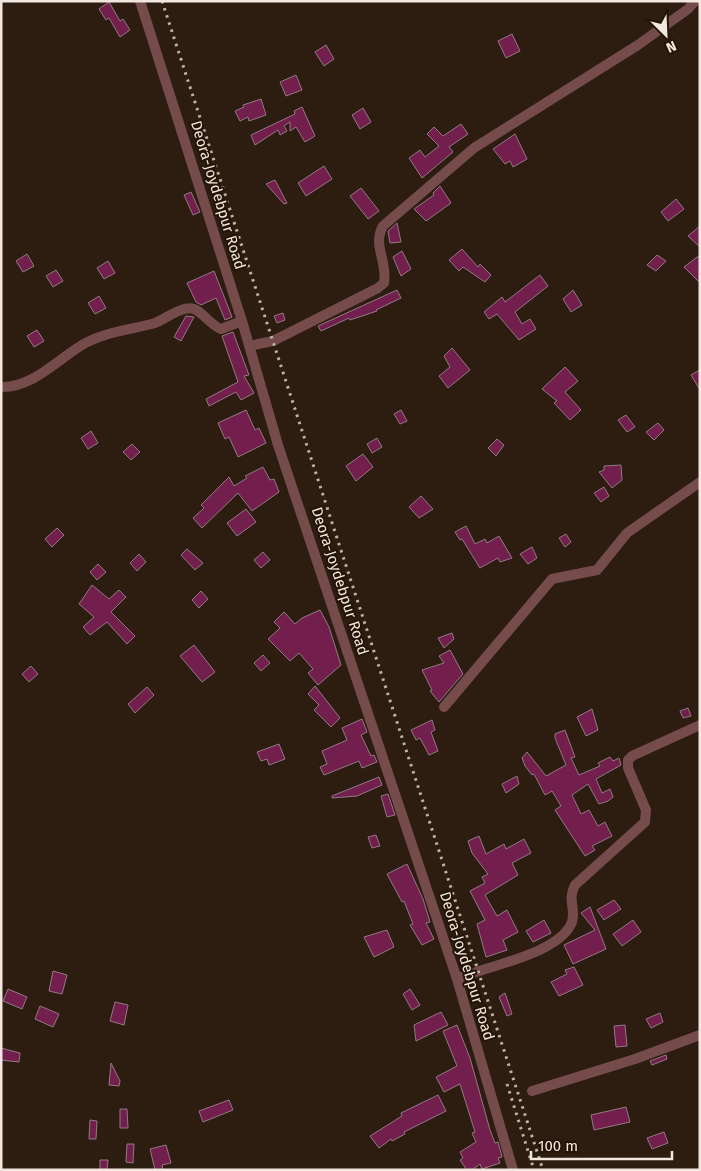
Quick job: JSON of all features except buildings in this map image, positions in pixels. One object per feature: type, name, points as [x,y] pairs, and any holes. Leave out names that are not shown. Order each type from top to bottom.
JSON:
[{"type":"street","name":"Deora-Joydebpur Road","points":[[140,1],[242,321],[278,445],[457,980],[513,1170]]},
{"type":"street","points":[[249,346],[273,341],[378,288],[384,282],[386,274],[378,242],[383,226],[474,148],[638,45],[688,9],[695,1]]},
{"type":"street","points":[[1,387],[8,387],[38,375],[83,344],[156,322],[186,308],[194,309],[212,326],[221,329],[242,321]]},
{"type":"street","points":[[444,707],[552,579],[596,570],[627,533],[700,482]]},
{"type":"street","points":[[457,980],[534,953],[563,935],[572,922],[570,894],[575,885],[645,822],[646,810],[628,768],[628,760],[632,756],[700,726]]},
{"type":"street","points":[[532,1091],[636,1058],[700,1035]]},
{"type":"railway","points":[[162,1],[543,1170]]},
{"type":"railway","points":[[507,1084],[534,1170]]}]
